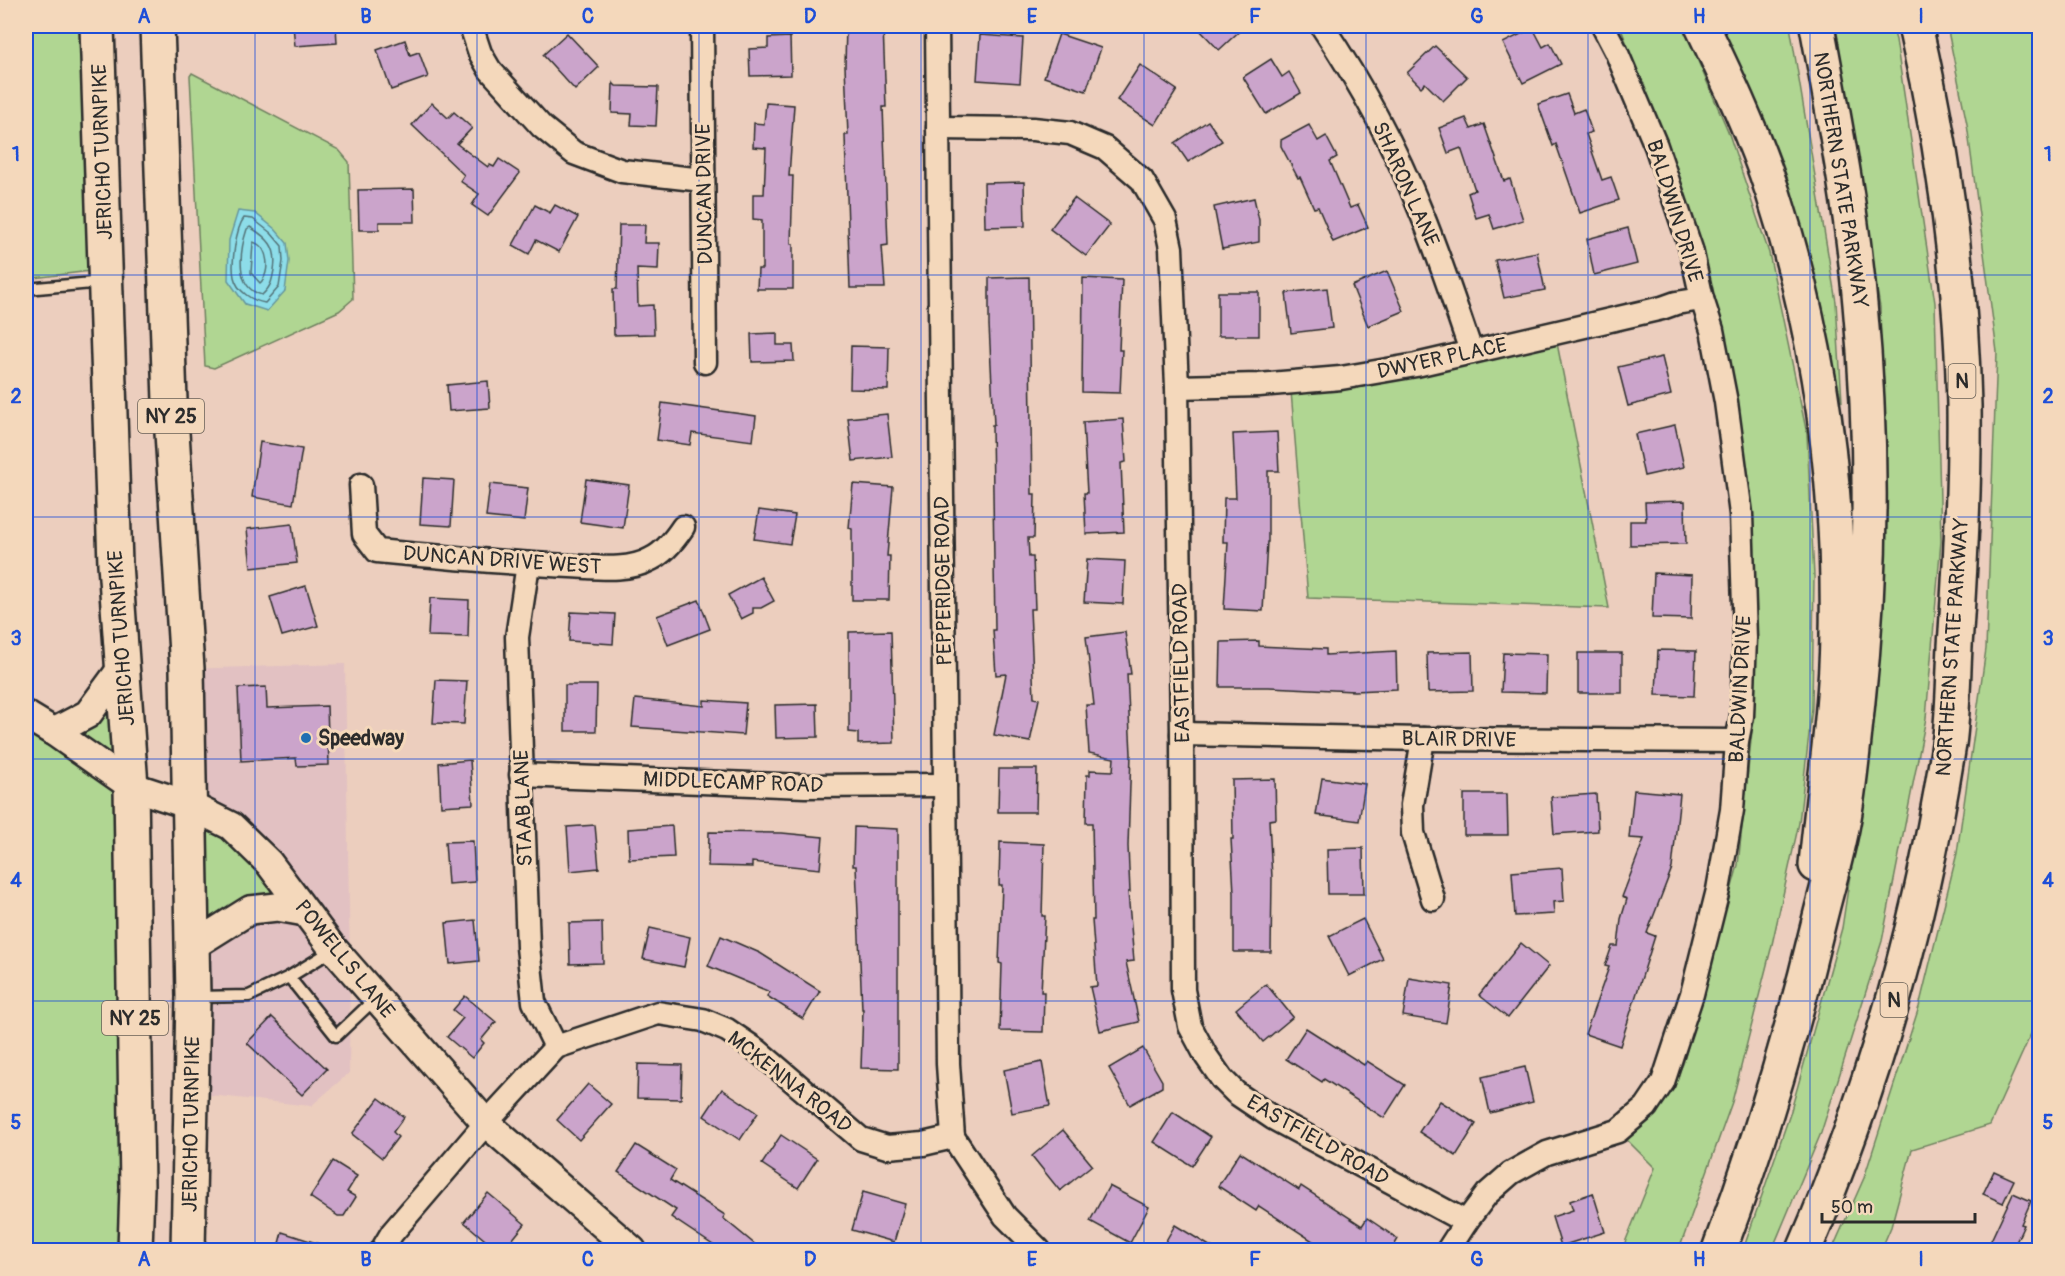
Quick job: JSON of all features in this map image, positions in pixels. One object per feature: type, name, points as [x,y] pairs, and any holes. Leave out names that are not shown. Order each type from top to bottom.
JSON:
[{"type":"main road","name":"JERICHO TURNPIKE","points":[[97,26],[115,564],[131,786],[137,1187],[135,1251]]},
{"type":"main road","name":"JERICHO TURNPIKE","points":[[157,26],[170,401],[187,669],[193,997],[188,1251]]},
{"type":"main road","points":[[1702,26],[1755,145],[1794,263],[1811,336],[1834,490],[1838,565],[1835,679],[1829,755],[1820,815],[1808,967]]},
{"type":"main road","name":"NORTHERN STATE PARKWAY","points":[[1719,1251],[1768,1111],[1808,967],[1843,822],[1864,637],[1868,496],[1865,378],[1860,304],[1841,157],[1817,26]]},
{"type":"main road","name":"NORTHERN STATE PARKWAY","points":[[1804,1251],[1862,1103],[1902,970],[1923,887],[1949,740],[1961,557],[1963,394],[1954,256],[1945,183],[1916,26]]},
{"type":"main road","points":[[1932,26],[1944,77],[1965,211],[1975,306],[1980,398],[1980,492],[1974,634],[1949,740]]},
{"type":"street","points":[[471,26],[480,53],[490,70],[542,127],[574,153],[622,171],[703,180]]},
{"type":"street","name":"DUNCAN DRIVE","points":[[702,26],[705,362]]},
{"type":"street","name":"PEPPERIDGE ROAD","points":[[937,26],[948,1064],[953,1137]]},
{"type":"street","name":"SHARON LANE","points":[[1322,26],[1368,100],[1416,201],[1471,351]]},
{"type":"street","name":"BALDWIN DRIVE","points":[[1448,1251],[1487,1194],[1510,1173],[1547,1153],[1618,1131],[1647,1107],[1663,1082],[1692,994],[1718,890],[1732,810],[1737,741],[1742,716],[1745,638],[1741,514],[1726,402],[1712,330],[1702,299],[1691,249],[1656,146],[1603,26]]},
{"type":"street","name":"EASTFIELD ROAD","points":[[938,128],[1033,129],[1070,133],[1105,148],[1142,180],[1165,220],[1172,248],[1182,735],[1183,990],[1190,1026],[1206,1056],[1222,1079],[1236,1093],[1273,1118],[1466,1222]]},
{"type":"street","name":"DWYER PLACE","points":[[1176,387],[1341,378],[1416,365],[1652,311],[1676,303],[1702,299]]},
{"type":"street","name":"DUNCAN DRIVE WEST","points":[[361,485],[364,534],[377,551],[528,564],[612,567],[639,564],[652,559],[674,540],[683,527]]},
{"type":"street","name":"STAAB LANE","points":[[528,564],[517,637],[528,947],[534,1002],[556,1047]]},
{"type":"street","points":[[54,732],[88,714],[122,669]]},
{"type":"street","name":"POWELLS LANE","points":[[26,716],[54,732],[131,786],[189,805],[231,826],[269,863],[334,949],[486,1123],[632,1251]]},
{"type":"street","name":"BLAIR DRIVE","points":[[1182,735],[1737,741]]},
{"type":"street","points":[[1423,739],[1413,805],[1413,833],[1433,899]]},
{"type":"street","name":"MIDDLECAMP ROAD","points":[[521,775],[805,786],[945,785]]},
{"type":"street","points":[[191,947],[250,910],[277,907],[306,912]]},
{"type":"street","name":"MCKENNA ROAD","points":[[382,1251],[392,1233],[486,1123],[556,1047],[658,1013],[703,1020],[727,1030],[758,1051],[861,1139],[887,1147],[923,1144],[953,1137]]},
{"type":"street","points":[[953,1137],[1005,1216],[1039,1251]]},
{"type":"lane","points":[[26,288],[107,282]]},
{"type":"lane","points":[[193,997],[249,996],[289,977],[334,949]]},
{"type":"lane","points":[[289,977],[336,1036],[377,998]]},
{"type":"shaded area","points":[[345,664],[350,968],[349,1073],[311,1106],[191,1093],[187,669]]},
{"type":"green space","points":[[26,26],[97,26],[106,269],[26,279]]},
{"type":"green space","points":[[1620,26],[1683,26],[1728,131],[1769,253],[1807,434],[1814,576],[1812,708],[1799,823],[1771,949],[1732,1102],[1679,1250],[1622,1250],[1655,1168],[1627,1140],[1657,1114],[1683,1064],[1738,865],[1752,731],[1756,611],[1743,452],[1717,306],[1674,168]]},
{"type":"green space","points":[[1720,26],[1790,26],[1836,302],[1842,402],[1813,281],[1763,122]]},
{"type":"green space","points":[[1833,26],[1892,26],[1896,40],[1935,303],[1941,541],[1926,718],[1882,941],[1821,1133],[1772,1250],[1743,1250],[1790,1114],[1842,928],[1876,703],[1886,523],[1880,307]]},
{"type":"green space","points":[[1947,26],[2039,26],[2039,1016],[1990,1125],[1912,1149],[1891,1227],[1881,1250],[1832,1250],[1864,1178],[1919,1007],[1957,853],[1986,649],[1997,352],[1967,124]]},
{"type":"green space","points":[[192,73],[339,150],[349,162],[353,299],[339,311],[214,368],[205,366],[190,76]]},
{"type":"green space","points":[[1557,343],[1609,608],[1308,598],[1291,391]]},
{"type":"green space","points":[[119,677],[126,777],[63,731]]},
{"type":"green space","points":[[26,715],[131,786],[135,1250],[26,1250]]},
{"type":"green space","points":[[199,817],[229,833],[288,901],[241,900],[220,912],[201,929]]},
{"type":"water","points":[[238,211],[255,213],[275,229],[287,243],[289,261],[285,291],[267,311],[245,304],[228,280],[229,240]]},
{"type":"building","points":[[293,26],[336,26],[337,43],[295,46]]},
{"type":"building","points":[[846,26],[883,26],[886,107],[883,107],[888,245],[882,246],[885,288],[850,288],[845,135],[848,135]]},
{"type":"building","points":[[1196,26],[1245,26],[1219,50]]},
{"type":"building","points":[[1533,28],[1543,47],[1550,43],[1561,64],[1523,83],[1503,43]]},
{"type":"building","points":[[567,33],[599,67],[575,90],[543,55]]},
{"type":"building","points":[[1059,34],[1101,48],[1086,91],[1044,77]]},
{"type":"building","points":[[980,35],[1023,38],[1020,83],[977,80]]},
{"type":"building","points":[[790,37],[791,75],[750,76],[749,49],[768,48],[768,38]]},
{"type":"building","points":[[405,40],[410,55],[419,52],[428,77],[391,90],[377,50]]},
{"type":"building","points":[[1435,46],[1467,77],[1443,101],[1425,83],[1421,87],[1407,73]]},
{"type":"building","points":[[1271,59],[1282,77],[1289,72],[1301,93],[1266,114],[1243,77]]},
{"type":"building","points":[[1140,65],[1177,90],[1155,125],[1117,100]]},
{"type":"building","points":[[613,83],[616,86],[658,87],[656,126],[631,125],[632,114],[612,113]]},
{"type":"building","points":[[1567,94],[1574,113],[1584,109],[1592,132],[1586,134],[1602,180],[1611,177],[1619,200],[1580,213],[1556,144],[1553,146],[1538,104]]},
{"type":"building","points":[[432,103],[448,118],[454,112],[472,128],[457,144],[488,167],[490,165],[494,167],[499,159],[520,173],[488,216],[472,205],[479,194],[460,181],[464,175],[412,125]]},
{"type":"building","points":[[766,103],[794,105],[789,176],[793,176],[791,244],[793,244],[793,289],[757,289],[758,269],[762,269],[762,220],[753,219],[753,194],[764,194],[766,148],[753,147],[754,123],[764,124]]},
{"type":"building","points":[[1466,118],[1471,129],[1484,124],[1504,181],[1510,179],[1523,220],[1494,229],[1489,214],[1476,218],[1468,193],[1475,190],[1461,148],[1448,153],[1439,128]]},
{"type":"building","points":[[1208,121],[1222,141],[1188,162],[1175,143]]},
{"type":"building","points":[[1309,125],[1318,141],[1326,136],[1337,157],[1330,161],[1350,208],[1358,205],[1368,227],[1333,242],[1318,207],[1314,208],[1300,177],[1298,178],[1281,146],[1281,140]]},
{"type":"building","points":[[1024,182],[1025,226],[985,227],[984,183]]},
{"type":"building","points":[[414,189],[415,222],[379,222],[379,230],[359,230],[358,190]]},
{"type":"building","points":[[1074,198],[1110,225],[1086,256],[1050,229]]},
{"type":"building","points":[[1254,198],[1259,220],[1259,242],[1222,249],[1214,207]]},
{"type":"building","points":[[535,205],[550,213],[555,205],[578,217],[559,252],[536,240],[529,254],[513,245]]},
{"type":"building","points":[[619,225],[645,225],[644,243],[659,243],[658,270],[637,269],[638,306],[653,305],[654,334],[614,335],[613,289],[617,289]]},
{"type":"building","points":[[1628,228],[1637,264],[1594,275],[1587,239]]},
{"type":"building","points":[[1537,252],[1545,290],[1504,298],[1495,260]]},
{"type":"building","points":[[1387,271],[1404,311],[1368,326],[1352,286]]},
{"type":"building","points":[[1029,277],[1032,494],[1035,494],[1034,538],[1028,538],[1029,557],[1033,557],[1035,609],[1030,609],[1034,698],[1039,699],[1030,742],[994,735],[1006,674],[996,675],[993,630],[995,630],[992,425],[994,425],[989,325],[989,278]]},
{"type":"building","points":[[1083,278],[1122,280],[1120,393],[1082,392]]},
{"type":"building","points":[[1327,288],[1332,328],[1291,333],[1286,293]]},
{"type":"building","points":[[1218,292],[1259,292],[1259,336],[1218,336]]},
{"type":"building","points":[[777,333],[777,345],[793,345],[794,361],[752,362],[751,334]]},
{"type":"building","points":[[851,346],[889,347],[888,390],[850,389]]},
{"type":"building","points":[[1662,357],[1671,395],[1628,406],[1618,367]]},
{"type":"building","points":[[488,381],[490,408],[449,411],[447,385]]},
{"type":"building","points":[[662,403],[756,416],[753,441],[692,433],[690,445],[657,440]]},
{"type":"building","points":[[887,414],[892,457],[853,461],[848,418]]},
{"type":"building","points":[[1123,419],[1126,462],[1121,463],[1124,532],[1086,534],[1084,493],[1087,493],[1083,422]]},
{"type":"building","points":[[1675,425],[1684,467],[1644,476],[1635,434]]},
{"type":"building","points":[[1277,432],[1279,471],[1268,471],[1268,542],[1263,611],[1224,609],[1228,542],[1223,542],[1224,498],[1236,498],[1233,434]]},
{"type":"building","points":[[260,442],[302,449],[293,504],[252,497]]},
{"type":"building","points":[[423,478],[454,480],[451,526],[420,524]]},
{"type":"building","points":[[586,479],[629,485],[623,528],[580,522]]},
{"type":"building","points":[[490,484],[528,488],[524,521],[486,517]]},
{"type":"building","points":[[853,484],[893,487],[887,556],[890,556],[889,600],[852,600],[852,529],[849,528]]},
{"type":"building","points":[[1685,501],[1686,544],[1630,545],[1630,521],[1646,521],[1645,502]]},
{"type":"building","points":[[759,510],[795,515],[790,544],[754,539]]},
{"type":"building","points":[[292,524],[297,563],[251,568],[247,529]]},
{"type":"building","points":[[1087,559],[1125,561],[1123,604],[1084,602]]},
{"type":"building","points":[[1654,573],[1692,575],[1691,619],[1652,618]]},
{"type":"building","points":[[761,577],[774,601],[761,608],[753,608],[753,613],[741,619],[728,595]]},
{"type":"building","points":[[306,586],[318,626],[282,636],[270,597]]},
{"type":"building","points":[[430,598],[469,600],[468,637],[428,636]]},
{"type":"building","points":[[699,600],[710,629],[668,645],[657,616]]},
{"type":"building","points":[[571,612],[615,614],[613,644],[569,641]]},
{"type":"building","points":[[891,631],[894,743],[858,744],[858,733],[849,732],[849,632]]},
{"type":"building","points":[[1125,632],[1131,674],[1127,674],[1131,754],[1128,846],[1130,892],[1128,892],[1134,961],[1126,962],[1139,1022],[1100,1031],[1090,987],[1097,986],[1092,920],[1094,920],[1092,823],[1086,823],[1087,775],[1090,775],[1090,770],[1113,771],[1114,758],[1089,753],[1086,705],[1094,705],[1086,637]]},
{"type":"building","points":[[1259,641],[1259,646],[1326,649],[1326,655],[1396,651],[1397,689],[1354,691],[1220,687],[1221,642]]},
{"type":"building","points":[[1658,650],[1696,651],[1694,696],[1656,695]]},
{"type":"building","points":[[1472,652],[1473,691],[1428,692],[1427,653]]},
{"type":"building","points":[[1503,653],[1547,654],[1546,693],[1501,692]]},
{"type":"building","points":[[1578,653],[1622,653],[1622,693],[1578,693]]},
{"type":"building","points":[[436,680],[467,681],[464,724],[433,723]]},
{"type":"building","points":[[565,685],[597,685],[596,731],[565,731]]},
{"type":"building","points":[[266,687],[267,708],[327,706],[329,765],[297,766],[296,758],[241,761],[238,688]]},
{"type":"building","points":[[635,699],[704,706],[704,700],[746,703],[743,735],[632,727]]},
{"type":"building","points":[[817,704],[818,737],[776,738],[775,705]]},
{"type":"building","points":[[470,760],[473,804],[441,806],[439,763]]},
{"type":"building","points":[[999,769],[1037,769],[1036,812],[998,812]]},
{"type":"building","points":[[1322,778],[1365,784],[1359,821],[1316,815]]},
{"type":"building","points":[[1275,779],[1276,819],[1269,820],[1272,878],[1271,952],[1234,952],[1232,780]]},
{"type":"building","points":[[1634,790],[1680,794],[1672,868],[1647,933],[1655,936],[1620,1046],[1585,1034],[1609,967],[1605,966],[1612,946],[1618,946],[1621,919],[1627,899],[1622,897],[1644,839],[1629,838]]},
{"type":"building","points":[[1464,794],[1507,794],[1508,835],[1464,835]]},
{"type":"building","points":[[1596,794],[1598,831],[1554,834],[1551,797]]},
{"type":"building","points":[[595,825],[599,868],[570,871],[567,827]]},
{"type":"building","points":[[672,826],[674,857],[629,859],[628,829]]},
{"type":"building","points":[[854,827],[898,829],[898,1069],[861,1068],[863,1009],[856,866],[853,866]]},
{"type":"building","points":[[709,832],[782,833],[823,837],[820,869],[752,862],[752,867],[708,866]]},
{"type":"building","points":[[473,841],[475,882],[448,884],[445,842]]},
{"type":"building","points":[[1000,842],[1044,844],[1042,916],[1045,916],[1041,992],[1044,992],[1043,1032],[1000,1031],[1002,964],[999,963],[1002,885],[999,885]]},
{"type":"building","points":[[1363,848],[1364,894],[1328,894],[1327,849]]},
{"type":"building","points":[[1562,868],[1564,901],[1553,902],[1554,914],[1515,916],[1512,872]]},
{"type":"building","points":[[1363,919],[1383,959],[1349,976],[1329,936]]},
{"type":"building","points":[[475,920],[479,961],[450,964],[446,923]]},
{"type":"building","points":[[602,922],[603,963],[570,964],[569,923]]},
{"type":"building","points":[[650,928],[690,937],[684,967],[643,959]]},
{"type":"building","points":[[721,936],[760,953],[820,991],[803,1019],[767,996],[770,992],[708,966]]},
{"type":"building","points":[[1521,943],[1549,966],[1508,1018],[1479,995]]},
{"type":"building","points":[[1409,978],[1452,985],[1446,1023],[1403,1016]]},
{"type":"building","points":[[1266,984],[1293,1017],[1263,1042],[1236,1009]]},
{"type":"building","points":[[465,996],[496,1022],[481,1040],[484,1043],[472,1058],[447,1037],[463,1018],[453,1010]]},
{"type":"building","points":[[272,1017],[327,1069],[302,1095],[247,1043]]},
{"type":"building","points":[[1306,1028],[1364,1065],[1367,1061],[1405,1085],[1384,1118],[1324,1079],[1322,1082],[1286,1059]]},
{"type":"building","points":[[1143,1048],[1162,1081],[1162,1087],[1130,1105],[1109,1068]]},
{"type":"building","points":[[1042,1062],[1050,1106],[1012,1113],[1004,1070]]},
{"type":"building","points":[[638,1064],[682,1065],[681,1099],[637,1098]]},
{"type":"building","points":[[1525,1067],[1533,1102],[1490,1113],[1482,1077]]},
{"type":"building","points":[[588,1084],[611,1104],[579,1140],[557,1120]]},
{"type":"building","points":[[722,1089],[758,1113],[740,1140],[704,1116]]},
{"type":"building","points":[[379,1098],[404,1117],[393,1132],[398,1137],[382,1158],[352,1134]]},
{"type":"building","points":[[1440,1101],[1476,1124],[1456,1156],[1419,1132]]},
{"type":"building","points":[[1173,1112],[1211,1137],[1192,1166],[1154,1142]]},
{"type":"building","points":[[1063,1130],[1092,1165],[1060,1191],[1032,1156]]},
{"type":"building","points":[[781,1135],[817,1159],[798,1188],[762,1164]]},
{"type":"building","points":[[636,1145],[676,1170],[670,1180],[725,1215],[723,1218],[763,1251],[722,1251],[671,1217],[676,1210],[618,1172]]},
{"type":"building","points":[[1240,1152],[1299,1190],[1301,1186],[1362,1226],[1367,1218],[1398,1239],[1391,1251],[1328,1251],[1259,1206],[1256,1211],[1218,1186]]},
{"type":"building","points":[[333,1161],[357,1176],[347,1192],[356,1197],[344,1216],[338,1216],[310,1197]]},
{"type":"building","points":[[1994,1171],[2014,1180],[2003,1203],[1983,1194]]},
{"type":"building","points":[[1109,1186],[1149,1207],[1130,1243],[1090,1221]]},
{"type":"building","points":[[863,1192],[905,1204],[894,1242],[852,1230]]},
{"type":"building","points":[[488,1193],[525,1224],[503,1251],[498,1251],[464,1222]]},
{"type":"building","points":[[1593,1193],[1605,1232],[1561,1246],[1552,1217],[1573,1210],[1570,1201]]},
{"type":"building","points":[[2013,1193],[2031,1201],[2021,1224],[2024,1225],[2012,1251],[1986,1251]]},
{"type":"building","points":[[1175,1225],[1218,1251],[1160,1251]]},
{"type":"building","points":[[282,1232],[329,1247],[329,1251],[277,1251]]},
{"type":"place","name":"Speedway","points":[[306,738]]}]
